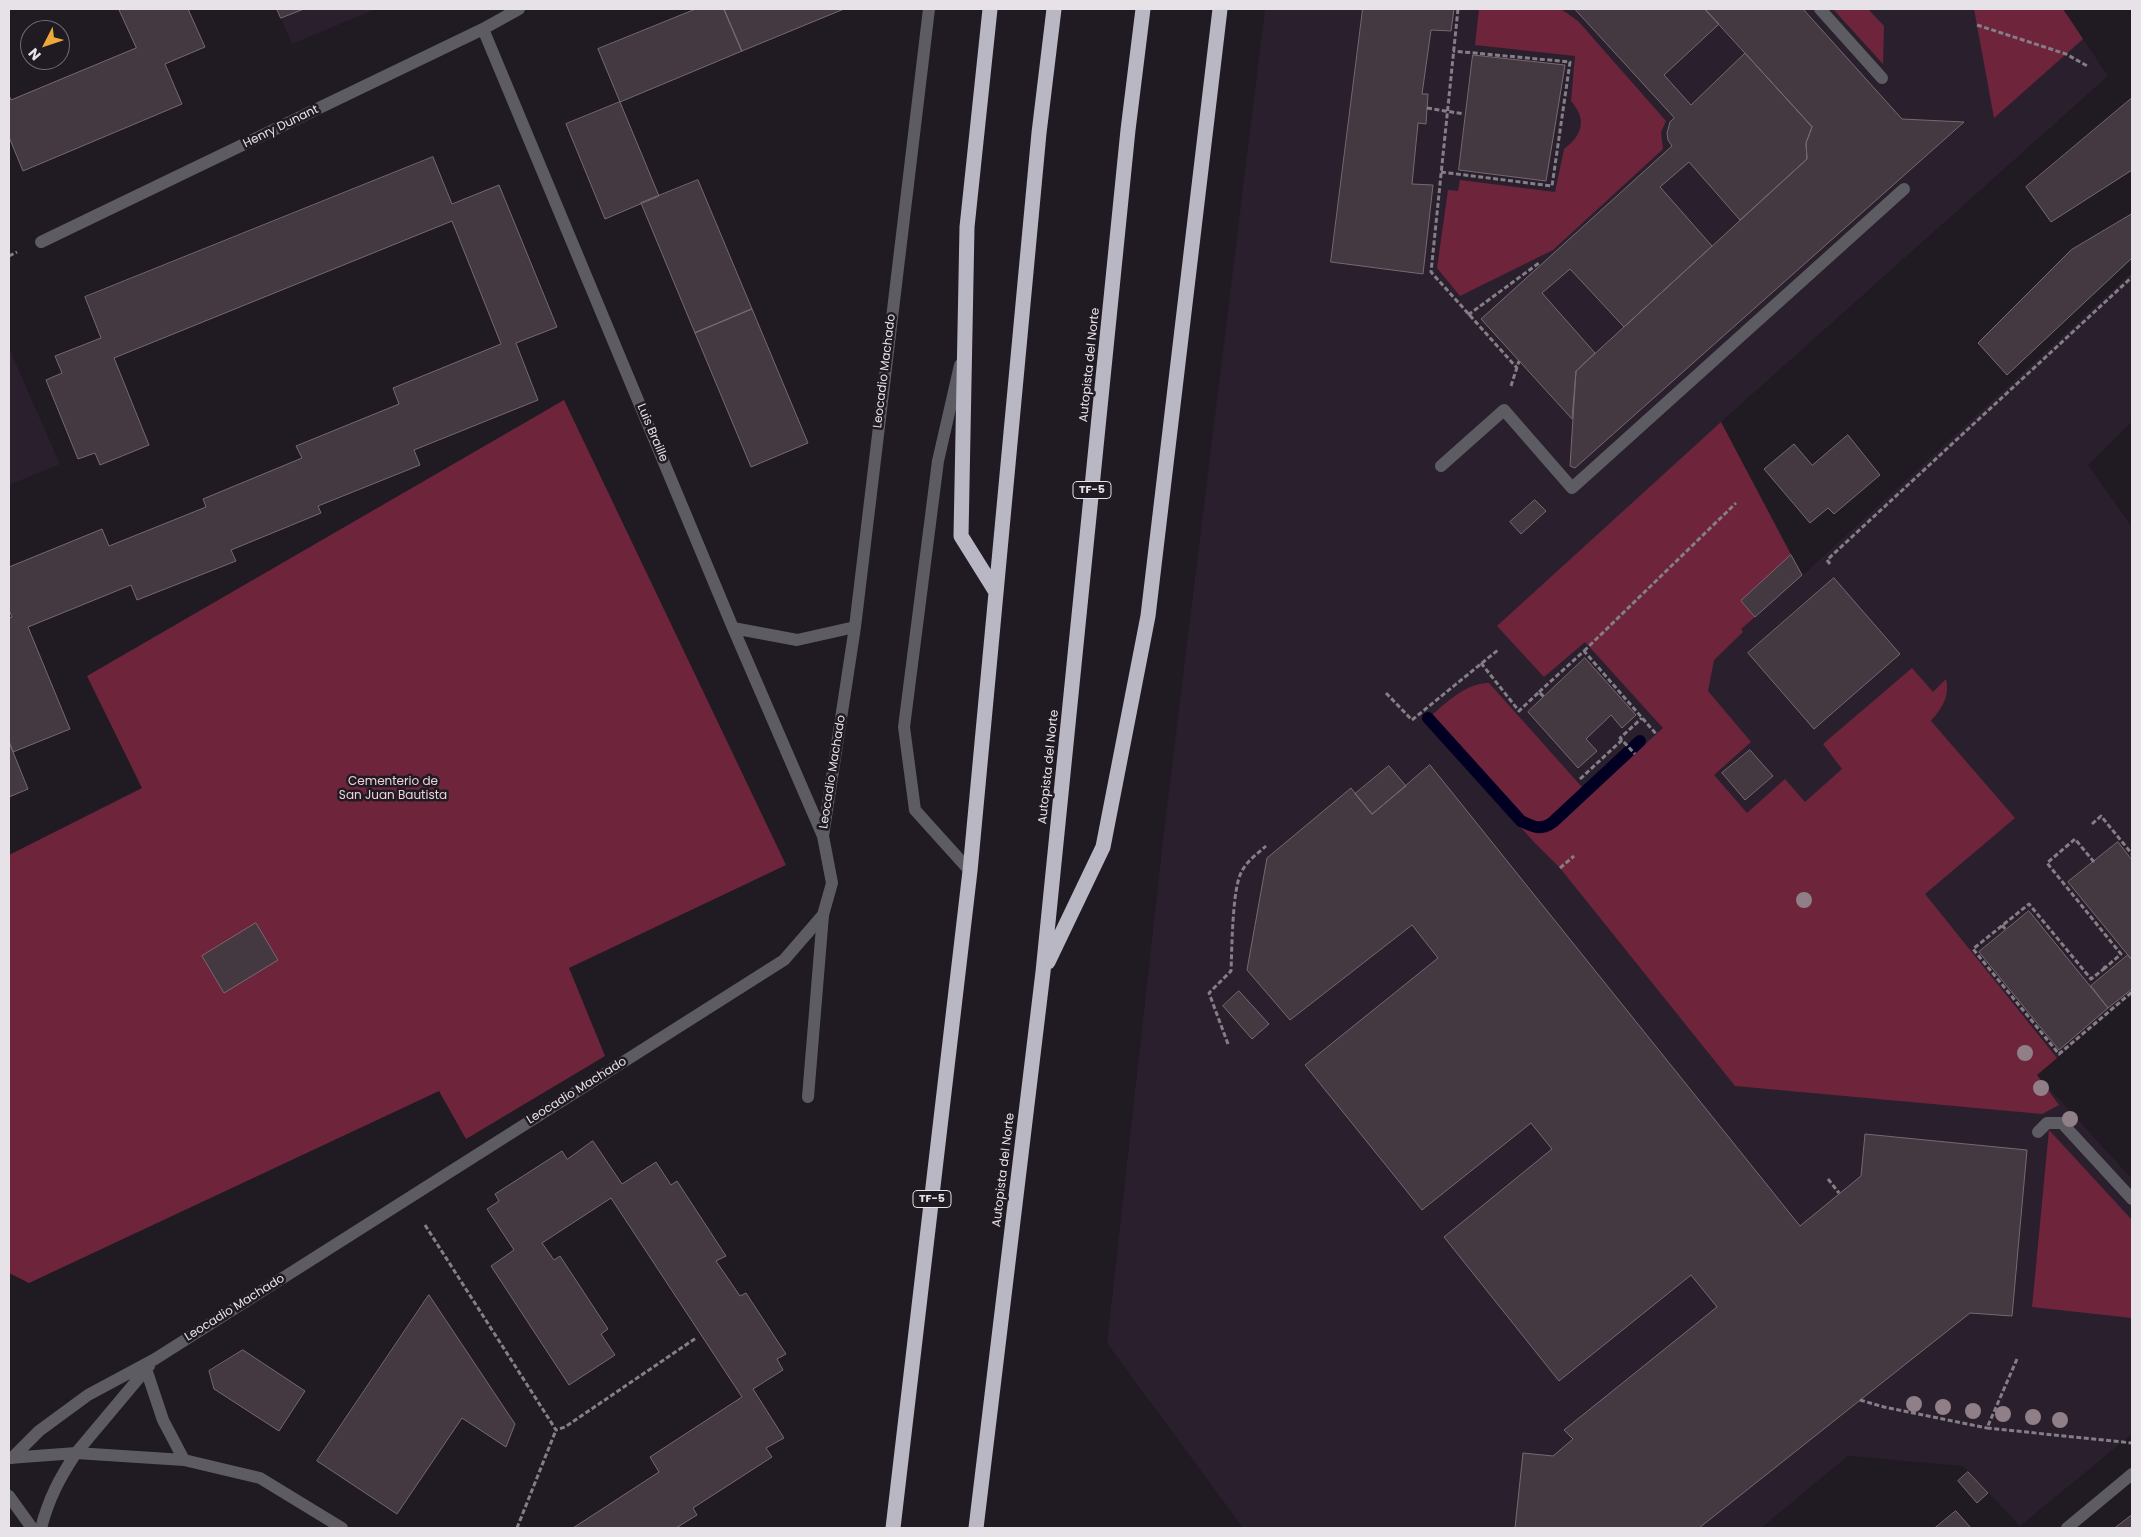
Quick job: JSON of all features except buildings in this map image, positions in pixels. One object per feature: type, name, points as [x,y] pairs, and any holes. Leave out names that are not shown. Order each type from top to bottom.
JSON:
[{"type":"highway","name":"TF-5","points":[[893,1528],[970,870],[1038,143],[1054,9]]},
{"type":"highway","name":"Autopista del Norte","points":[[976,1528],[1043,972],[1128,130],[1143,9]]},
{"type":"highway","points":[[1043,972],[1103,847],[1148,616],[1220,9]]},
{"type":"highway","points":[[989,13],[967,227],[962,536],[996,592]]},
{"type":"street","name":"Henry Dunant","points":[[41,242],[483,29],[519,9]]},
{"type":"street","name":"Leocadio Machado","points":[[10,1458],[40,1431],[88,1395],[155,1359],[784,960],[823,915],[832,883],[823,836],[855,627],[929,9]]},
{"type":"street","points":[[1820,9],[1882,78]]},
{"type":"street","name":"Luis Braille","points":[[483,29],[733,628],[823,836]]},
{"type":"street","points":[[1441,466],[1504,410],[1572,488],[1904,189]]},
{"type":"street","points":[[966,341],[938,460],[904,727],[916,810],[970,870]]},
{"type":"street","points":[[733,628],[797,640],[855,627]]},
{"type":"street","points":[[808,1097],[823,915]]},
{"type":"street","points":[[2038,1132],[2047,1123],[2062,1123],[2132,1199]]},
{"type":"street","name":"Leocadio Machado","points":[[41,1528],[48,1502],[57,1481],[76,1454],[155,1359]]},
{"type":"street","points":[[146,1369],[163,1420],[184,1460]]},
{"type":"street","points":[[10,1458],[76,1454],[184,1460],[260,1478],[342,1528]]},
{"type":"street","points":[[2067,1528],[2132,1474]]},
{"type":"street","points":[[9,1496],[32,1528]]},
{"type":"path","points":[[1458,9],[1431,272],[1517,368]]},
{"type":"path","points":[[1978,25],[2066,54],[2089,68]]},
{"type":"path","points":[[1441,172],[1552,186],[1570,62],[1453,50]]},
{"type":"path","points":[[1427,108],[1464,114]]},
{"type":"path","points":[[1468,315],[1539,263]]},
{"type":"path","points":[[1830,564],[1827,560],[2132,277]]},
{"type":"path","points":[[1481,663],[1519,711],[1584,651],[1736,503]]},
{"type":"path","points":[[1386,693],[1412,720],[1498,650]]},
{"type":"path","points":[[1584,651],[1656,735]]},
{"type":"path","points":[[1539,692],[1544,697]]},
{"type":"path","points":[[1580,778],[1622,740],[1620,738],[1642,718]]},
{"type":"path","points":[[1622,740],[1635,754]]},
{"type":"path","points":[[2092,824],[2101,816],[2132,854]]},
{"type":"path","points":[[2094,862],[2075,839],[2047,863],[2121,954],[2091,979],[2029,904],[1973,949],[2059,1054],[2132,992]]},
{"type":"path","points":[[1228,1044],[1209,993],[1231,971],[1236,887],[1241,872],[1266,846]]},
{"type":"path","points":[[1560,868],[1574,856]]},
{"type":"path","points":[[2002,925],[2006,930]]},
{"type":"path","points":[[2102,964],[2105,968]]},
{"type":"path","points":[[1828,1179],[1839,1193]]},
{"type":"path","points":[[425,1225],[556,1430]]},
{"type":"path","points":[[516,1528],[556,1430],[565,1427],[696,1338]]},
{"type":"path","points":[[1987,1428],[2017,1359]]},
{"type":"path","points":[[1860,1400],[1884,1407],[1987,1428],[2132,1444]]},
{"type":"shaded area","points":[[277,9],[376,9],[292,44]]},
{"type":"shaded area","points":[[1265,9],[2063,9],[2108,76],[1721,422],[1803,575],[2132,272],[2132,421],[2088,465],[2132,527],[2132,995],[2037,1075],[2132,1179],[2132,1434],[2020,1526],[1963,1466],[1848,1456],[1761,1528],[1243,1528],[1107,1343],[1165,823]]},
{"type":"shaded area","points":[[9,348],[60,464],[9,485]]},
{"type":"green space","points":[[1479,9],[1561,9],[1578,21],[1666,121],[1661,132],[1663,149],[1553,250],[1460,296],[1437,268],[1448,190],[1458,191],[1460,180],[1555,192],[1564,149],[1575,138],[1581,126],[1579,114],[1571,101],[1575,56],[1475,45]]},
{"type":"green space","points":[[1833,9],[1868,9],[1884,26],[1883,64]]},
{"type":"green space","points":[[1974,9],[2063,9],[2083,39],[1994,118]]},
{"type":"green space","name":"Cementerio de San Juan Bautista","points":[[564,400],[786,865],[569,968],[605,1056],[466,1139],[439,1091],[29,1283],[9,1273],[9,855],[142,788],[87,676]]},
{"type":"green space","points":[[1721,422],[1791,555],[1742,601],[1755,617],[1741,629],[1743,632],[1714,660],[1708,691],[1751,742],[1714,775],[1747,813],[1785,779],[1805,802],[1842,769],[1823,744],[1912,668],[1933,692],[1946,679],[1946,697],[1931,721],[2015,818],[1925,894],[2057,1058],[2037,1075],[2059,1105],[2042,1114],[1735,1086],[1560,868],[1534,842],[1425,721],[1454,696],[1471,687],[1489,683],[1589,795],[1663,728],[1585,642],[1544,677],[1497,626]]},
{"type":"green space","points":[[2049,1130],[2132,1220],[2132,1318],[2032,1307]]},
{"type":"waterway","points":[[1428,718],[1521,821],[1537,827],[1549,825],[1553,822],[1640,741]]}]
